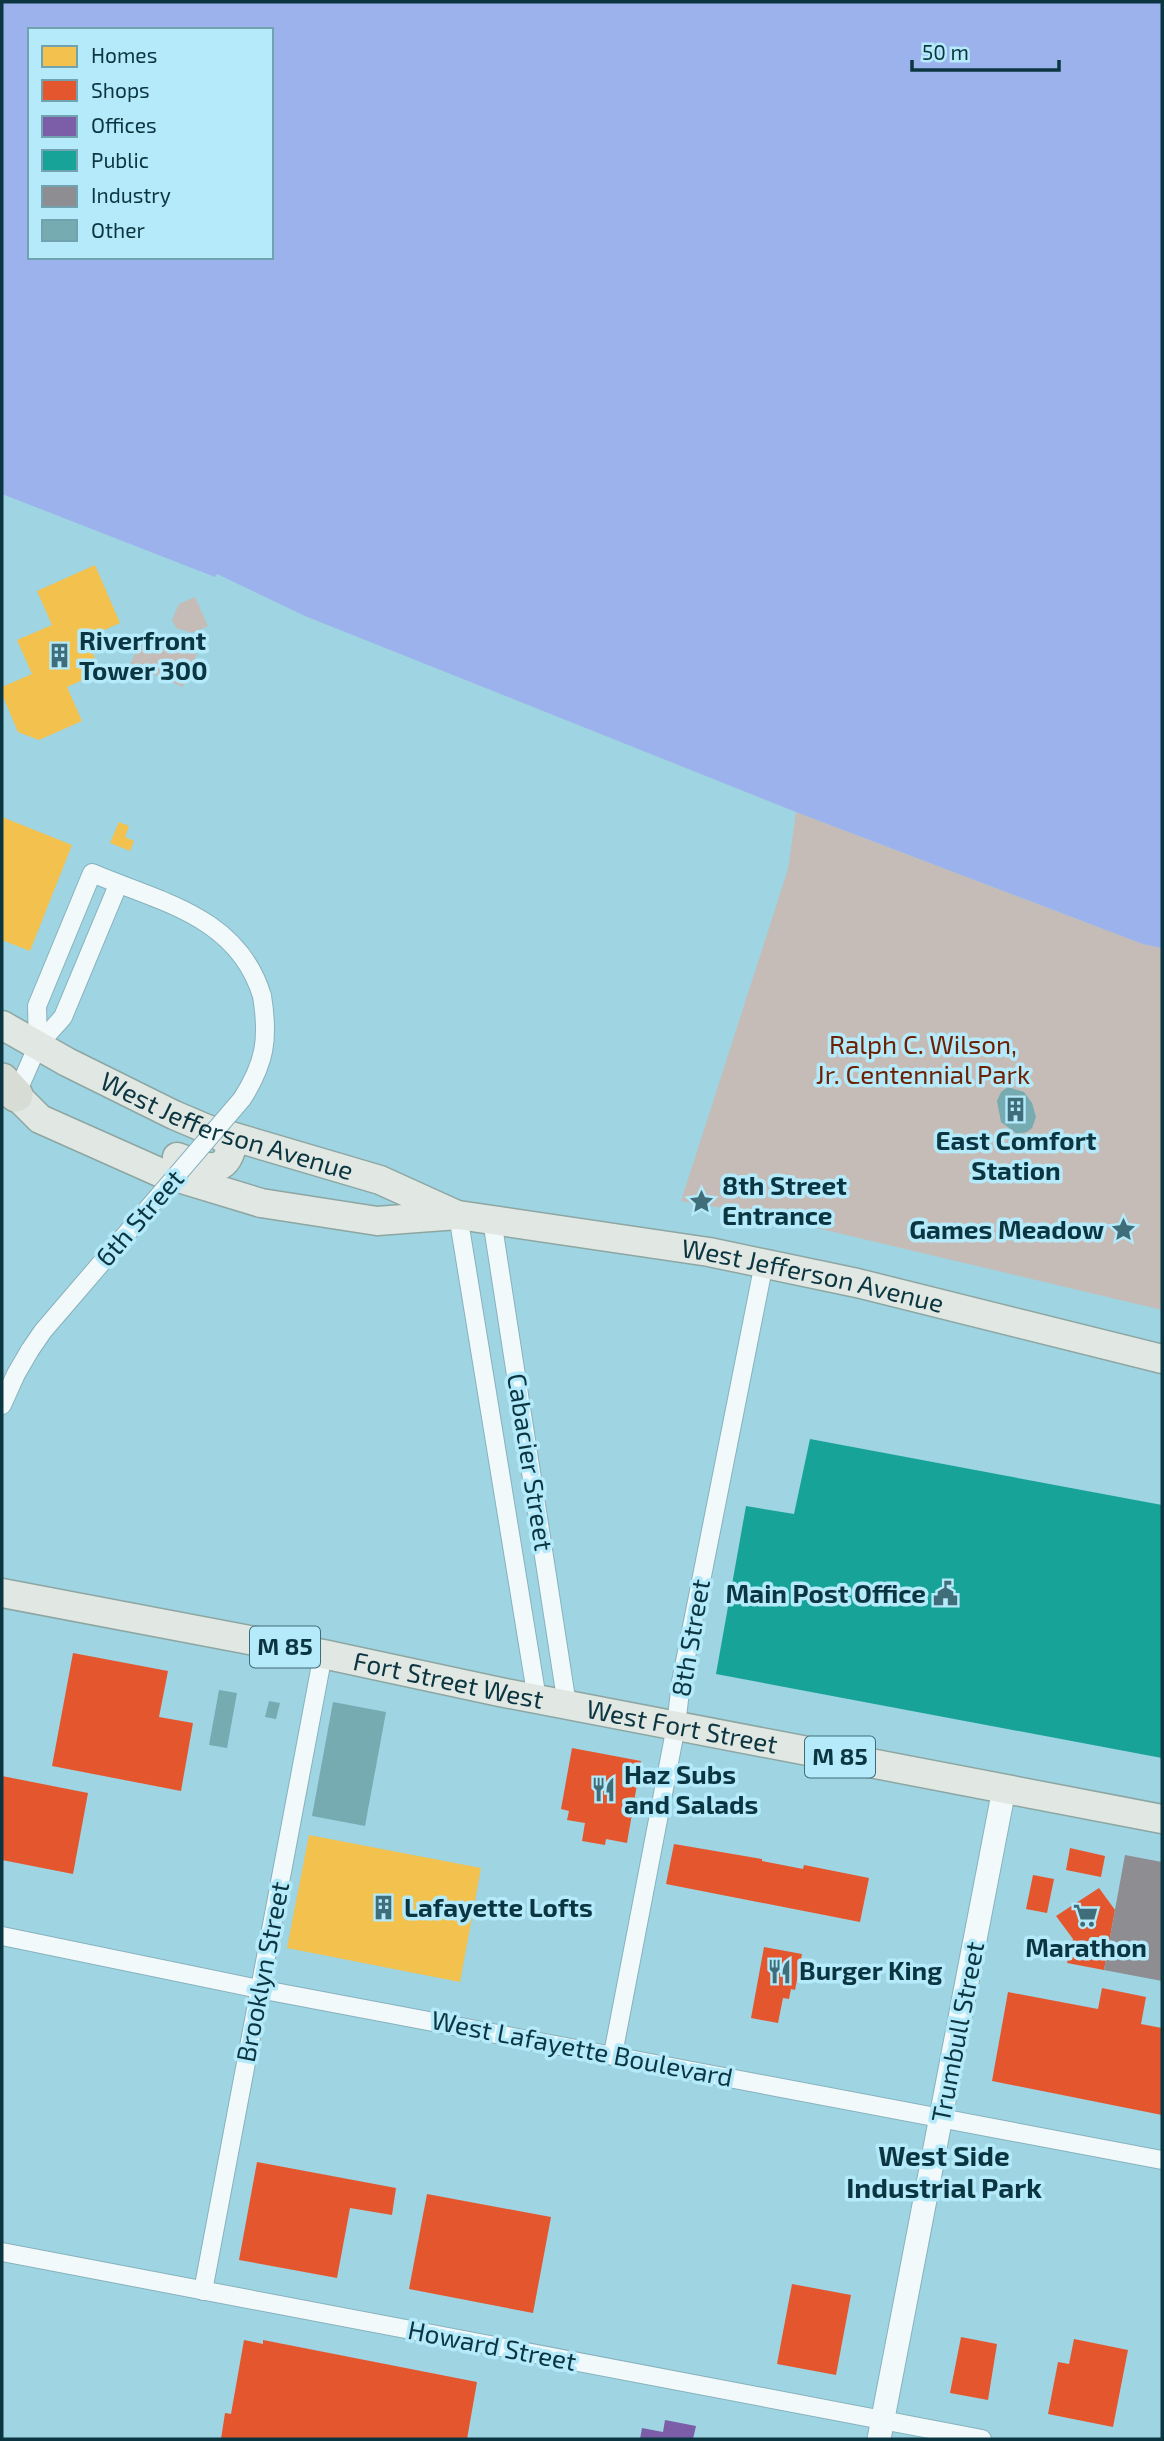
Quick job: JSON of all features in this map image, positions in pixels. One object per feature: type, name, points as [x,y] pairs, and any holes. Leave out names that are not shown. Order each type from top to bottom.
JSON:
[{"type":"main road","name":"West Jefferson Avenue","points":[[2,1025],[136,1098],[207,1129],[380,1180],[458,1215]]},
{"type":"main road","name":"West Jefferson Avenue","points":[[6,1089],[40,1118],[159,1172],[261,1203],[377,1221],[458,1215],[654,1243],[857,1283],[1162,1359]]},
{"type":"main road","points":[[63,1128],[108,1133],[207,1168],[220,1166],[228,1159],[230,1150],[225,1139],[207,1129]]},
{"type":"main road","name":"Fort Street West","points":[[2,1593],[323,1654],[567,1705]]},
{"type":"main road","name":"West Fort Street","points":[[567,1705],[1004,1789]]},
{"type":"main road","name":"M 85","points":[[1004,1789],[1162,1819]]},
{"type":"street","name":"6th Street","points":[[2,1405],[16,1374],[43,1331],[242,1099],[253,1081],[265,1049],[267,1033],[262,996],[249,964],[222,934],[185,911],[92,873],[37,1006],[38,1045]]},
{"type":"street","points":[[6,1089],[38,1045],[63,1017],[118,885]]},
{"type":"street","name":"Cabacier Street","points":[[458,1215],[537,1699]]},
{"type":"street","name":"Cabacier Street","points":[[492,1220],[567,1705]]},
{"type":"street","name":"8th Street","points":[[613,2054],[676,1726],[681,1682],[764,1263]]},
{"type":"street","name":"Brooklyn Street","points":[[203,2291],[323,1654]]},
{"type":"street","name":"Trumbull Street","points":[[881,2430],[1004,1789]]},
{"type":"street","name":"West Lafayette Boulevard","points":[[2,1936],[259,1989],[1162,2160]]},
{"type":"street","name":"Howard Street","points":[[2,2252],[881,2430],[982,2439]]},
{"type":"green space","points":[[195,597],[208,626],[192,633],[176,628],[172,620],[179,604]]},
{"type":"green space","points":[[144,632],[197,654],[183,687],[130,665]]},
{"type":"green space","name":"Ralph C. Wilson, Jr. Centennial Park","points":[[796,812],[1143,944],[1162,948],[1162,1310],[754,1213],[681,1201],[788,869]]},
{"type":"water","points":[[2,2],[1162,2],[1162,948],[1143,944],[796,812],[305,616],[217,574],[215,577],[2,494]]},
{"type":"building: Homes","name":"Riverfront Tower 300","points":[[95,565],[120,623],[86,638],[101,672],[67,687],[82,721],[39,740],[18,732],[2,694],[2,687],[32,674],[17,640],[52,625],[37,591]]},
{"type":"building: Homes","points":[[2,817],[72,845],[30,951],[2,940]]},
{"type":"building: Homes","points":[[119,822],[129,826],[125,837],[134,841],[130,851],[110,843]]},
{"type":"building: Homes","name":"Lafayette Lofts","points":[[309,1835],[481,1868],[460,1982],[287,1948]]},
{"type":"building: Shops","points":[[73,1653],[168,1671],[159,1717],[193,1723],[181,1791],[52,1766]]},
{"type":"building: Shops","points":[[572,1748],[641,1761],[627,1843],[606,1839],[605,1845],[582,1841],[585,1823],[567,1820],[569,1811],[561,1809]]},
{"type":"building: Shops","points":[[2,1776],[88,1793],[73,1874],[2,1860]]},
{"type":"building: Shops","points":[[674,1844],[803,1869],[804,1865],[869,1878],[860,1922],[666,1884]]},
{"type":"building: Shops","points":[[1070,1848],[1105,1856],[1101,1877],[1066,1870]]},
{"type":"building: Shops","points":[[1033,1875],[1054,1879],[1047,1913],[1026,1909]]},
{"type":"building: Shops","points":[[1099,1888],[1115,1910],[1104,1970],[1067,1963],[1073,1939],[1056,1916]]},
{"type":"building: Shops","name":"Burger King","points":[[764,1947],[802,1954],[795,1990],[791,1989],[789,1999],[783,1998],[778,2023],[751,2018]]},
{"type":"building: Shops","points":[[1102,1988],[1146,1997],[1141,2024],[1162,2028],[1162,2115],[992,2081],[1008,1992],[1098,2009]]},
{"type":"building: Shops","points":[[257,2162],[396,2188],[392,2215],[350,2208],[337,2278],[239,2260]]},
{"type":"building: Shops","points":[[427,2194],[551,2217],[533,2313],[409,2289]]},
{"type":"building: Shops","points":[[792,2284],[851,2295],[836,2375],[777,2364]]},
{"type":"building: Shops","points":[[961,2337],[997,2344],[988,2400],[950,2393]]},
{"type":"building: Shops","points":[[1074,2339],[1128,2350],[1113,2427],[1048,2414],[1058,2362],[1069,2364]]},
{"type":"building: Shops","points":[[244,2340],[263,2344],[263,2340],[477,2382],[467,2439],[221,2439],[225,2413],[231,2414]]},
{"type":"building: Offices","points":[[665,2420],[696,2426],[693,2439],[640,2439],[642,2428],[663,2432]]},
{"type":"building: Public","name":"Main Post Office","points":[[810,1439],[1162,1505],[1162,1758],[716,1674],[746,1506],[794,1514]]},
{"type":"building: Industry","points":[[1125,1855],[1162,1862],[1162,1981],[1104,1970]]},
{"type":"building: Other","name":"East Comfort Station","points":[[1008,1087],[1024,1092],[1032,1103],[1036,1117],[1032,1128],[1027,1132],[1017,1134],[1001,1122],[997,1101],[1001,1092]]},
{"type":"building: Other","points":[[219,1690],[237,1693],[227,1748],[209,1745]]},
{"type":"building: Other","points":[[269,1701],[280,1703],[276,1719],[265,1717]]},
{"type":"building: Other","points":[[333,1702],[386,1712],[365,1826],[312,1816]]},
{"type":"place","name":"Riverfront Tower 300","points":[[59,656]]},
{"type":"place","name":"East Comfort Station","points":[[1016,1109]]},
{"type":"place","name":"8th Street Entrance","points":[[702,1201]]},
{"type":"place","name":"Games Meadow","points":[[1124,1230]]},
{"type":"place","name":"Main Post Office","points":[[946,1594]]},
{"type":"place","name":"Haz Subs and Salads","points":[[604,1790]]},
{"type":"place","name":"Lafayette Lofts","points":[[384,1908]]},
{"type":"place","name":"Marathon","points":[[1086,1916]]},
{"type":"place","name":"Burger King","points":[[779,1971]]},
{"type":"district","name":"West Side Industrial Park","points":[[944,2172]]}]
